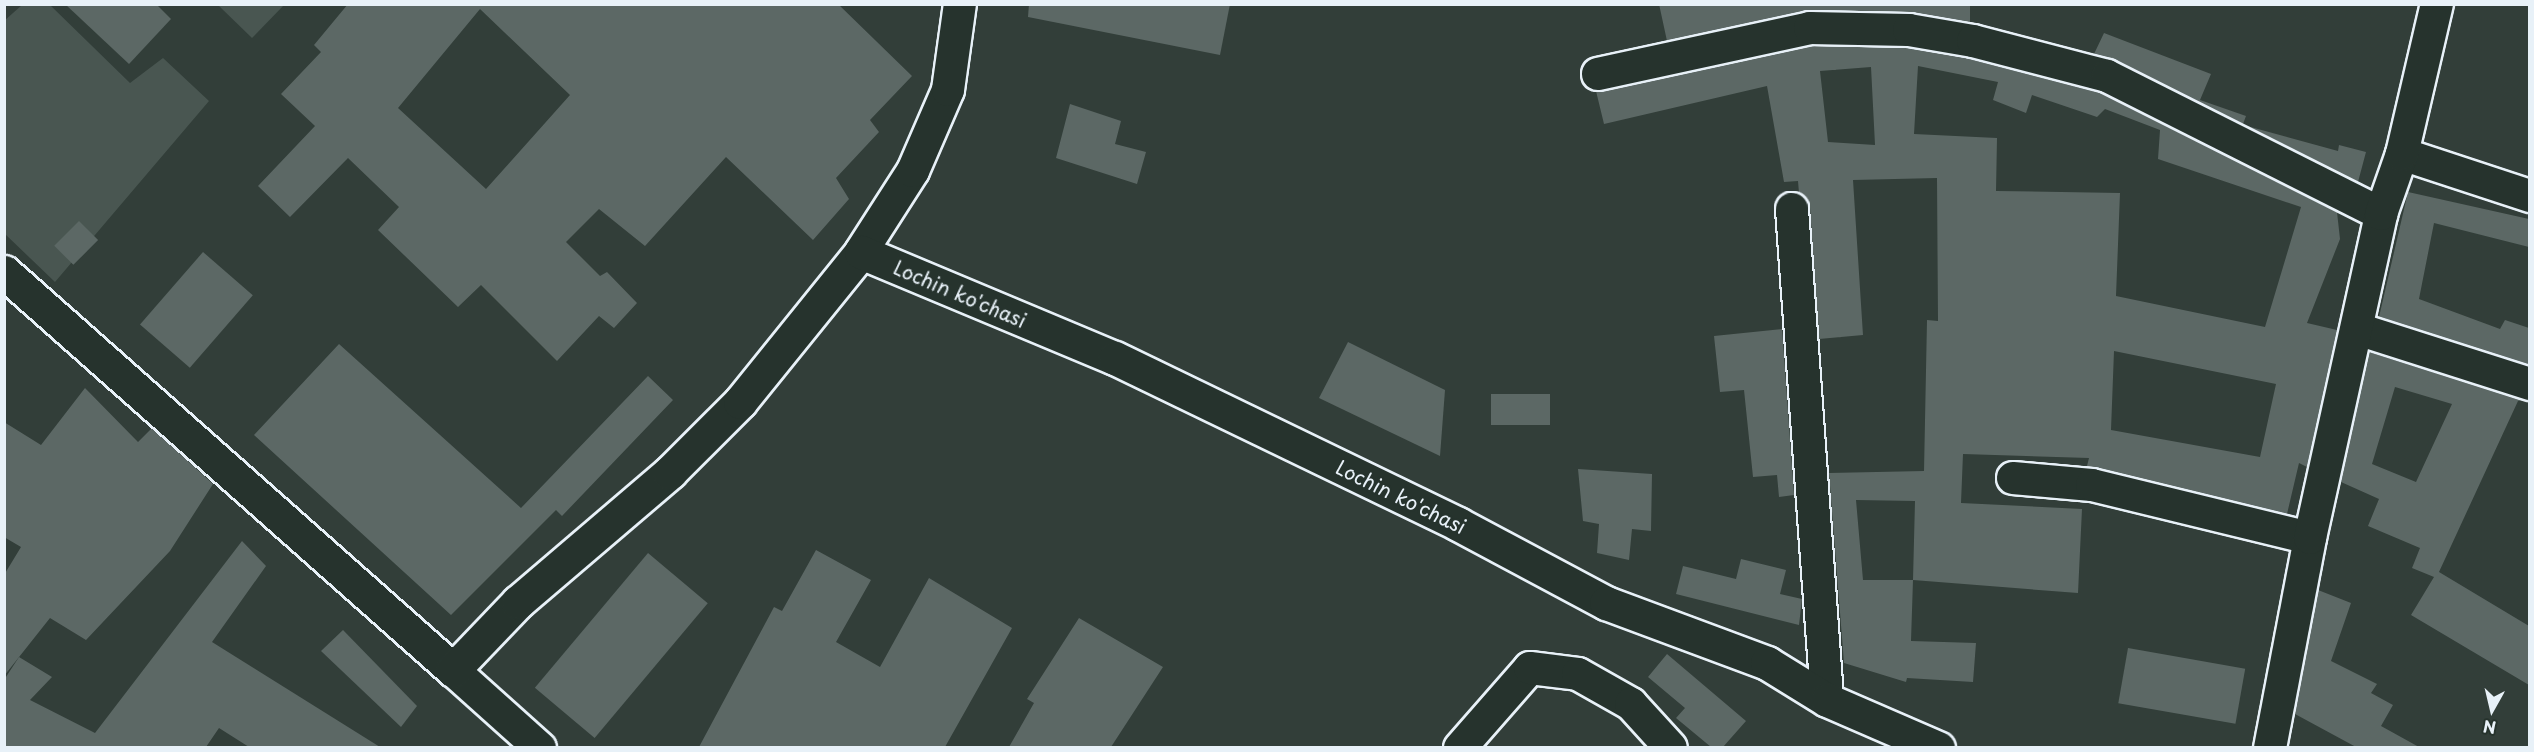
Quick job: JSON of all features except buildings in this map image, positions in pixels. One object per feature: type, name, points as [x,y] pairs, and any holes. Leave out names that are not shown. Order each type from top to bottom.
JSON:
[{"type":"street","points":[[453,670],[518,602],[670,472],[740,402],[861,252],[913,171],[948,90],[960,4]]},
{"type":"street","points":[[2270,747],[2310,538],[2382,214],[2402,154],[2437,4]]},
{"type":"street","points":[[1598,74],[1810,28],[1909,30],[1973,41],[2107,76],[2382,214]]},
{"type":"street","points":[[2402,154],[2529,196]]},
{"type":"street","points":[[1792,209],[1827,700]]},
{"type":"street","name":"Lochin ko'chasi","points":[[861,252],[1115,358],[1458,524],[1606,603],[1767,663],[1827,700],[1938,747]]},
{"type":"street","points":[[4,272],[540,747]]},
{"type":"street","points":[[2358,329],[2529,384]]},
{"type":"street","points":[[2013,478],[2092,486],[2310,538]]},
{"type":"street","points":[[1460,747],[1530,668],[1578,674],[1631,704],[1671,747]]},
{"type":"shaded area","points":[[22,5],[50,5],[130,83],[163,58],[209,101],[55,282],[5,234],[4,21]]},
{"type":"shaded area","points":[[218,5],[284,5],[252,38]]}]
